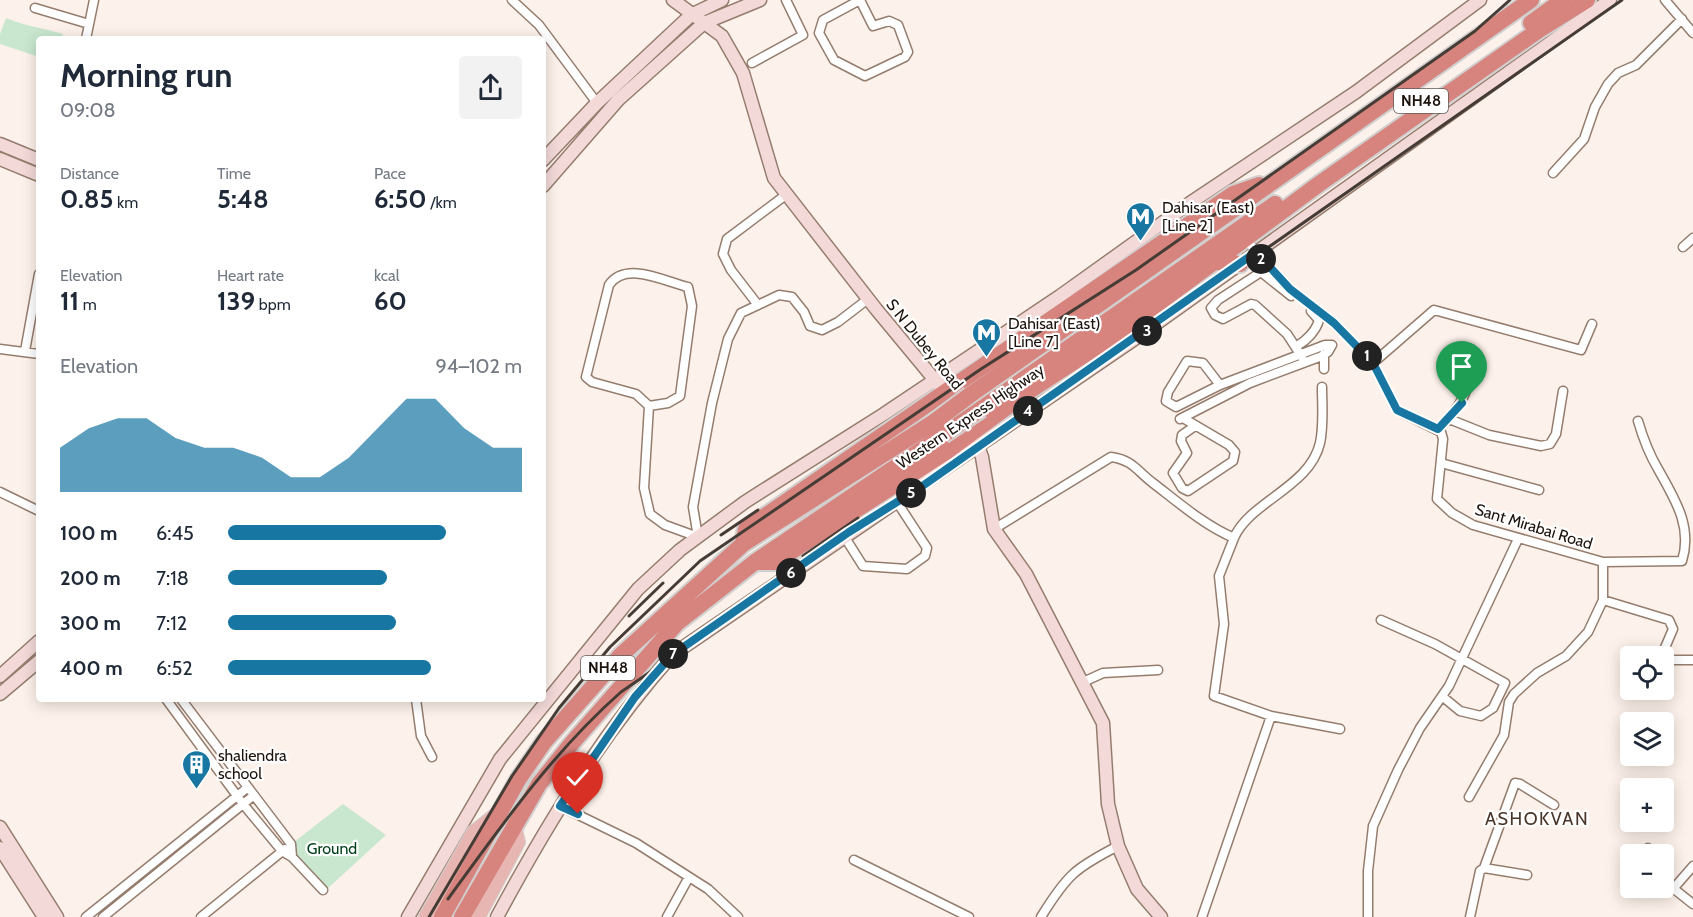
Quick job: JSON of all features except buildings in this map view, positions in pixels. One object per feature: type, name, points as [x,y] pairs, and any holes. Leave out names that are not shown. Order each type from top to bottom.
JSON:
[{"type":"highway","name":"Western Express Highway","points":[[976,402],[1274,181],[1531,0]]},
{"type":"highway","name":"Western Express Highway","points":[[462,917],[539,784],[677,623],[755,562],[938,428],[1279,202],[1563,0]]},
{"type":"highway","points":[[755,562],[775,562],[975,439],[1217,262],[1251,246],[1319,183],[1539,30],[1587,0]]},
{"type":"highway","points":[[743,544],[746,529],[940,386],[1233,194],[1274,181]]},
{"type":"highway","points":[[1251,246],[1279,202]]},
{"type":"highway","points":[[1217,262],[1240,264]]},
{"type":"highway","name":"Western Express Highway","points":[[442,917],[497,814],[544,742],[576,703],[620,656],[743,544],[938,428]]},
{"type":"main road","points":[[426,917],[474,832],[497,814]]},
{"type":"main road","points":[[478,917],[518,842],[514,826]]},
{"type":"street","points":[[512,0],[539,25],[597,104]]},
{"type":"street","name":"S N Dubey Road","points":[[673,0],[722,36],[743,73],[774,178],[868,299],[940,386],[975,439],[994,529],[1026,574],[1103,723],[1108,804],[1118,846],[1137,889],[1161,917]]},
{"type":"street","points":[[546,157],[597,104],[691,15],[722,0]]},
{"type":"street","points":[[546,183],[618,100],[704,23],[760,0]]},
{"type":"street","points":[[752,63],[803,35],[786,0]]},
{"type":"street","points":[[860,0],[873,26],[889,21],[898,24],[908,52],[904,57],[865,76],[834,60],[819,33],[823,20],[860,0]]},
{"type":"street","points":[[408,917],[500,759],[638,589],[698,537],[746,502],[940,386],[1356,92],[1480,0]]},
{"type":"street","points":[[497,917],[560,806],[635,697],[672,655],[897,502],[975,439],[1240,264],[1251,246],[1610,0]]},
{"type":"street","points":[[1665,0],[1693,33]]},
{"type":"street","points":[[87,36],[91,1]]},
{"type":"street","points":[[35,8],[89,24]]},
{"type":"street","points":[[1553,173],[1584,139],[1595,107],[1608,84],[1618,73],[1636,65],[1682,19]]},
{"type":"street","points":[[0,144],[36,159]]},
{"type":"street","points":[[0,159],[36,174]]},
{"type":"street","points":[[758,305],[731,270],[723,254],[727,239],[787,194]]},
{"type":"street","points":[[1683,247],[1693,238]]},
{"type":"street","points":[[1251,246],[1264,269],[1317,316],[1318,325]]},
{"type":"street","points":[[1264,269],[1334,323],[1373,363],[1397,410],[1438,429],[1462,403],[1476,357]]},
{"type":"street","points":[[1264,269],[1218,300],[1213,305],[1212,311],[1223,319],[1251,304],[1255,305],[1279,325],[1301,354]]},
{"type":"street","points":[[642,273],[688,287],[692,306],[680,396],[676,400],[649,406],[636,394],[592,382],[586,377],[585,372],[609,285],[621,276],[642,273]]},
{"type":"street","points":[[25,351],[36,290]]},
{"type":"street","points":[[698,537],[693,507],[712,403],[728,339],[741,313],[779,295],[792,297],[804,312],[810,326],[822,330],[838,322],[868,299]]},
{"type":"street","points":[[1373,363],[1434,310],[1581,350],[1592,324]]},
{"type":"street","points":[[1301,354],[1306,340],[1318,325],[1334,323]]},
{"type":"street","points":[[1324,369],[1324,354],[1345,334]]},
{"type":"street","points":[[1220,385],[1203,363],[1187,361],[1166,396],[1166,401],[1176,407],[1258,369],[1325,345],[1332,345]]},
{"type":"street","points":[[0,349],[36,353]]},
{"type":"street","points":[[1184,418],[1263,378],[1301,354],[1324,354]]},
{"type":"street","points":[[1258,369],[1263,378]]},
{"type":"street","points":[[1322,387],[1320,444],[1292,486],[1265,505],[1237,531],[1219,576],[1223,636],[1213,693],[1217,698],[1271,716],[1340,729]]},
{"type":"street","points":[[1449,419],[1489,435],[1541,446],[1550,444],[1556,434],[1563,391]]},
{"type":"street","points":[[1181,405],[1184,418],[1229,445],[1235,456],[1230,463],[1188,491],[1182,488],[1173,473],[1187,453],[1181,441],[1182,435],[1195,426]]},
{"type":"street","points":[[649,406],[644,488],[650,514],[665,525],[698,537]]},
{"type":"street","name":"Sant Mirabai Road","points":[[1438,429],[1443,439],[1437,499],[1452,513],[1473,525],[1603,565],[1682,561],[1688,546],[1682,507],[1645,444],[1638,421]]},
{"type":"street","points":[[994,529],[1112,457],[1127,459],[1194,515],[1215,530],[1234,538]]},
{"type":"street","points":[[1440,463],[1539,490]]},
{"type":"street","points":[[0,492],[36,510]]},
{"type":"street","points":[[844,536],[863,566],[907,569],[925,556],[927,548],[897,502]]},
{"type":"street","points":[[1368,917],[1368,872],[1373,826],[1420,728],[1443,697],[1518,539]]},
{"type":"street","points":[[1469,797],[1504,735],[1509,702],[1514,694],[1537,673],[1566,656],[1588,632],[1603,600],[1603,565]]},
{"type":"street","points":[[1603,600],[1669,620],[1673,629],[1664,650],[1665,655],[1671,660],[1693,660]]},
{"type":"street","points":[[1380,620],[1435,644],[1502,680],[1505,687],[1491,710],[1481,716],[1460,711],[1443,697]]},
{"type":"street","points":[[0,676],[36,644]]},
{"type":"street","points":[[0,694],[36,664]]},
{"type":"street","points":[[1081,683],[1103,673],[1158,670]]},
{"type":"street","points":[[168,702],[243,804],[282,851],[292,856],[323,890]]},
{"type":"street","points":[[184,702],[291,844],[292,856]]},
{"type":"street","points":[[416,702],[423,743],[432,757]]},
{"type":"street","points":[[1202,917],[1271,716]]},
{"type":"street","points":[[1470,917],[1480,871],[1484,868],[1515,783],[1554,805]]},
{"type":"street","points":[[86,917],[123,885],[247,788]]},
{"type":"street","points":[[103,917],[253,796]]},
{"type":"street","points":[[560,806],[636,843],[708,889],[738,917]]},
{"type":"street","points":[[0,827],[57,917]]},
{"type":"street","points":[[201,917],[291,844]]},
{"type":"street","points":[[1041,917],[1060,887],[1080,866],[1118,846]]},
{"type":"street","points":[[0,848],[44,917]]},
{"type":"street","points":[[854,860],[969,917]]},
{"type":"street","points":[[1674,888],[1693,866]]},
{"type":"street","points":[[1484,868],[1527,875]]},
{"type":"street","points":[[667,917],[689,877]]},
{"type":"street","points":[[123,885],[130,895]]},
{"type":"street","points":[[1674,890],[1693,904]]},
{"type":"green space","points":[[6,18],[63,34],[63,36],[36,36],[36,56],[0,44],[0,34]]},
{"type":"green space","name":"Ground","points":[[343,804],[386,835],[326,890],[285,849]]},
{"type":"railway","points":[[429,917],[512,776],[559,708],[610,647],[700,561],[981,369],[1136,270],[1475,31],[1510,0]]},
{"type":"railway","points":[[1220,281],[1622,0]]},
{"type":"railway","points":[[448,899],[508,817],[550,765],[596,715],[621,692],[997,434]]},
{"type":"railway","points":[[721,535],[758,510]]},
{"type":"railway","points":[[803,556],[858,518]]},
{"type":"railway","points":[[629,616],[663,583]]},
{"type":"place","name":"Dahisar (East) [Line 2]","points":[[1141,242]]},
{"type":"place","name":"Dahisar (East) [Line 7]","points":[[987,358]]},
{"type":"place","name":"shaliendra school","points":[[197,790]]},
{"type":"district","name":"ASHOKVAN","points":[[1537,819]]},
{"type":"route","points":[[578,814],[560,806],[635,697],[672,655],[849,532],[921,487],[1256,252],[1290,289],[1355,342],[1373,363],[1397,410],[1438,429],[1462,403]]}]
